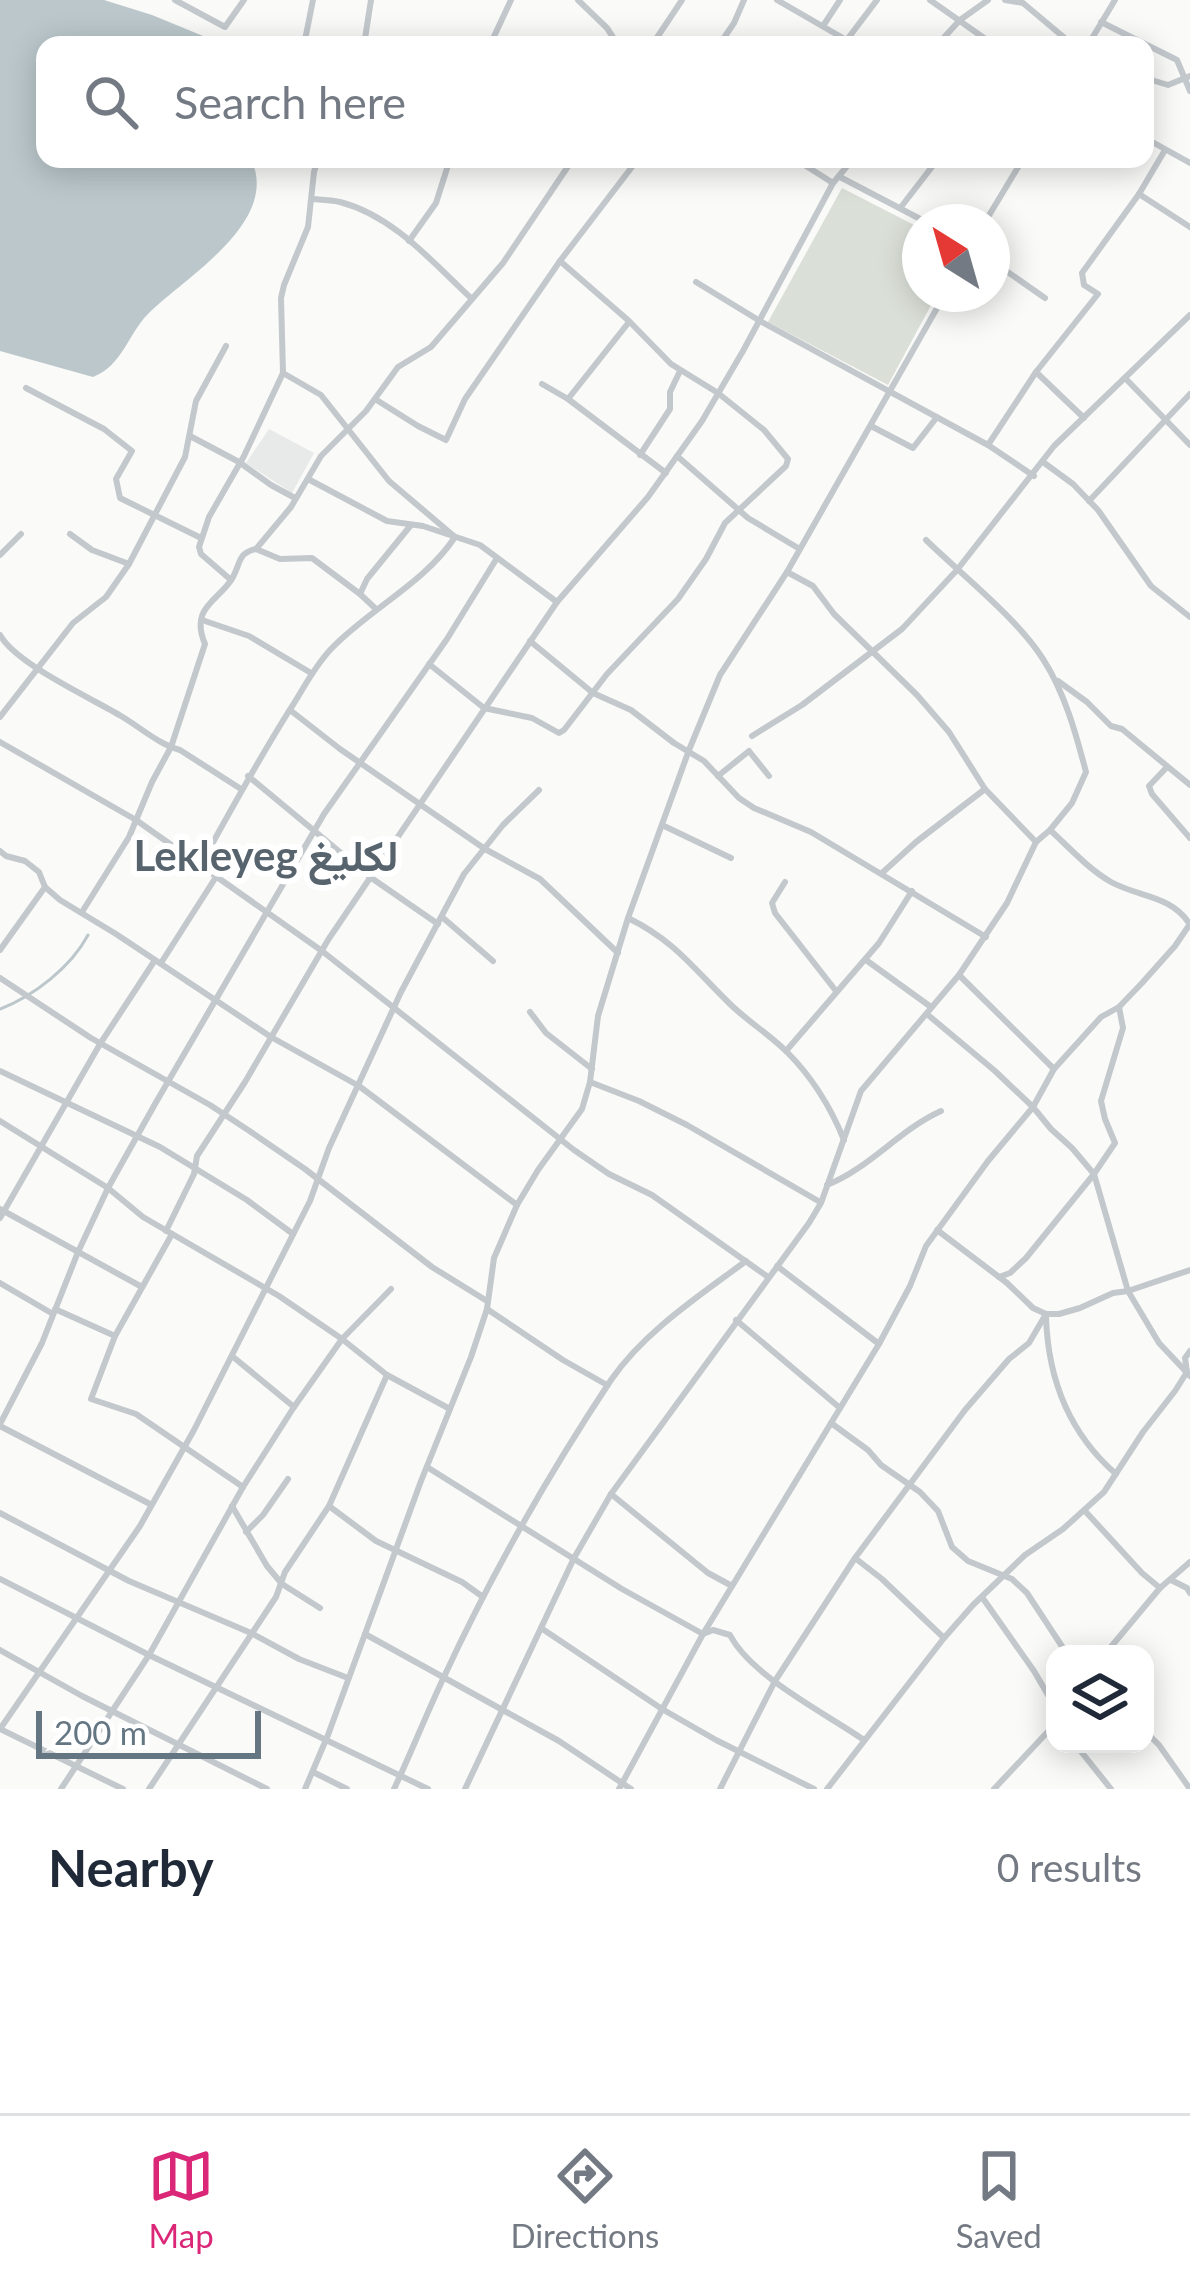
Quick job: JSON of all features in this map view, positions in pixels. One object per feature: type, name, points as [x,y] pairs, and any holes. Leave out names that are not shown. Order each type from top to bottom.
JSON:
[{"type":"street","points":[[176,0],[226,28],[244,0]]},
{"type":"street","points":[[306,36],[313,0]]},
{"type":"street","points":[[365,36],[371,0]]},
{"type":"street","points":[[494,36],[511,0]]},
{"type":"street","points":[[578,0],[612,36]]},
{"type":"street","points":[[658,36],[682,0]]},
{"type":"street","points":[[725,36],[744,0]]},
{"type":"street","points":[[777,0],[838,36]]},
{"type":"street","points":[[823,26],[840,0]]},
{"type":"street","points":[[853,36],[877,0]]},
{"type":"street","points":[[930,0],[982,36]]},
{"type":"street","points":[[945,36],[988,0]]},
{"type":"street","points":[[1005,0],[1024,1],[1063,36]]},
{"type":"street","points":[[1093,36],[1110,2]]},
{"type":"street","points":[[1101,22],[1129,36]]},
{"type":"street","points":[[1154,48],[1177,60],[1190,91]]},
{"type":"street","points":[[1154,81],[1168,86],[1188,78]]},
{"type":"street","points":[[1154,143],[1190,164]]},
{"type":"street","points":[[988,445],[1036,372],[1099,294],[1084,285],[1082,272],[1165,150]]},
{"type":"street","points":[[231,580],[201,554],[202,538],[284,374],[281,298],[308,227],[317,168]]},
{"type":"street","points":[[410,241],[436,202],[447,168]]},
{"type":"street","points":[[256,549],[296,499],[321,456],[398,368],[431,347],[503,263],[568,168]]},
{"type":"street","points":[[375,399],[446,440],[465,399],[631,168]]},
{"type":"street","points":[[813,168],[901,207],[931,168]]},
{"type":"street","points":[[243,1486],[136,1414],[91,1399],[115,1336],[169,1232],[197,1156],[322,951],[530,641],[666,473],[718,393],[846,168]]},
{"type":"street","points":[[997,204],[1018,168]]},
{"type":"street","points":[[1139,194],[1190,227]]},
{"type":"street","points":[[312,199],[340,202],[385,222],[472,299]]},
{"type":"street","points":[[429,664],[484,708],[532,718],[559,733],[678,599],[725,524],[786,466],[788,459],[764,430],[718,393],[680,371],[560,261]]},
{"type":"street","points":[[1010,274],[1045,298]]},
{"type":"street","points":[[696,282],[988,445],[1034,476]]},
{"type":"street","points":[[305,1789],[450,1409],[487,1305],[494,1258],[518,1204],[582,1108],[598,1016],[628,918],[720,675],[787,572],[935,312]]},
{"type":"street","points":[[752,736],[802,705],[902,629],[957,570],[1054,446],[1190,315]]},
{"type":"street","points":[[568,399],[629,321]]},
{"type":"street","points":[[0,717],[75,620],[106,596],[129,564],[185,457],[196,401],[226,346]]},
{"type":"street","points":[[640,455],[670,409],[670,392],[680,371]]},
{"type":"street","points":[[1036,372],[1084,418]]},
{"type":"street","points":[[284,374],[318,392],[398,489],[455,537]]},
{"type":"street","points":[[1126,379],[1190,445]]},
{"type":"street","points":[[542,384],[666,473]]},
{"type":"street","points":[[26,388],[104,429],[132,451],[116,479],[120,498],[202,538]]},
{"type":"street","points":[[1089,501],[1190,394]]},
{"type":"street","points":[[872,426],[913,448],[937,416]]},
{"type":"street","points":[[190,436],[296,499]]},
{"type":"street","points":[[677,456],[739,511],[800,548]]},
{"type":"street","points":[[1043,462],[1089,501],[1150,586],[1190,617]]},
{"type":"street","points":[[308,479],[387,520],[480,545],[557,602]]},
{"type":"street","points":[[360,594],[412,524]]},
{"type":"street","points":[[0,555],[20,534]]},
{"type":"street","points":[[70,534],[92,550],[129,564]]},
{"type":"street","points":[[200,866],[311,673],[332,647],[445,552],[455,537]]},
{"type":"street","points":[[465,1789],[574,1558],[611,1494],[821,1203],[861,1091],[986,937],[1036,842],[1072,803],[1086,772],[1075,728],[1041,655],[926,540]]},
{"type":"street","points":[[82,912],[129,837],[171,747],[205,644],[200,634],[202,620],[212,598],[231,580],[239,558],[256,549],[280,559],[312,558],[377,610]]},
{"type":"street","points":[[151,1504],[0,1425],[137,1135],[344,783],[361,765],[496,558]]},
{"type":"street","points":[[787,572],[813,586],[834,614],[916,695],[949,732],[985,789],[1036,842]]},
{"type":"street","points":[[202,620],[249,636],[311,673]]},
{"type":"street","points":[[0,635],[9,648],[38,667],[241,789]]},
{"type":"street","points":[[530,641],[593,692],[631,710],[704,761],[754,808],[811,832],[986,937]]},
{"type":"street","points":[[1055,679],[1190,785]]},
{"type":"street","points":[[290,710],[361,765],[485,849],[539,879],[617,953]]},
{"type":"street","points":[[0,742],[136,820],[322,951],[609,1174],[652,1195],[768,1277]]},
{"type":"street","points":[[718,776],[749,751],[769,776]]},
{"type":"street","points":[[1168,766],[1149,786],[1190,838]]},
{"type":"street","points":[[248,776],[370,877],[440,920],[493,961]]},
{"type":"street","points":[[882,874],[985,789]]},
{"type":"street","points":[[123,1789],[0,1729],[110,1570],[185,1445],[267,1290],[394,1009],[464,874],[538,790]]},
{"type":"street","points":[[662,825],[731,857]]},
{"type":"street","points":[[621,1786],[703,1634],[879,1344],[926,1246],[1033,1107],[1054,1069],[1101,1017],[1119,1006],[1190,924],[1165,901],[1113,883],[1086,865],[1050,830]]},
{"type":"street","points":[[0,850],[26,861],[60,900],[271,1037],[359,1086],[518,1204]]},
{"type":"street","points":[[142,1287],[2,1213],[100,1044],[216,877]]},
{"type":"street","points":[[785,882],[772,903],[775,913],[838,993]]},
{"type":"street","points":[[0,950],[45,887]]},
{"type":"street","points":[[786,1051],[866,960],[912,891]]},
{"type":"street","points":[[628,918],[681,951],[732,1006],[786,1051],[807,1074],[844,1141]]},
{"type":"street","points":[[866,960],[995,1071],[1094,1174],[1128,1292],[1159,1342],[1188,1374]]},
{"type":"street","points":[[959,975],[1054,1069]]},
{"type":"street","points":[[0,978],[100,1044],[222,1113],[549,1352],[607,1385]]},
{"type":"street","points":[[999,1277],[1026,1258],[1114,1142],[1101,1101],[1123,1028],[1119,1006]]},
{"type":"street","points":[[530,1012],[546,1033],[592,1069]]},
{"type":"street","points":[[0,1071],[195,1167],[293,1234]]},
{"type":"street","points":[[590,1082],[687,1124],[821,1203]]},
{"type":"street","points":[[827,1185],[847,1177],[920,1121],[941,1111]]},
{"type":"street","points":[[0,1121],[342,1339],[387,1375],[450,1409]]},
{"type":"street","points":[[937,1230],[1033,1308],[1046,1313],[1080,1308],[1190,1270]]},
{"type":"street","points":[[394,1789],[443,1678],[522,1524],[607,1385],[648,1339],[746,1261]]},
{"type":"street","points":[[778,1266],[879,1344]]},
{"type":"street","points":[[0,1283],[54,1312],[115,1336]]},
{"type":"street","points":[[61,1789],[149,1655],[243,1486],[294,1407],[342,1339],[391,1289]]},
{"type":"street","points":[[1046,1313],[1047,1349],[1067,1414],[1116,1474]]},
{"type":"street","points":[[720,1789],[775,1681],[854,1558],[964,1410],[1029,1343],[1046,1313]]},
{"type":"street","points":[[736,1320],[840,1408]]},
{"type":"street","points":[[827,1789],[944,1638],[982,1597],[1025,1555],[1104,1492],[1188,1374],[1185,1358],[1190,1352]]},
{"type":"street","points":[[231,1355],[294,1407]]},
{"type":"street","points":[[149,1789],[329,1506],[387,1375]]},
{"type":"street","points":[[831,1423],[920,1492],[938,1511],[952,1547],[968,1561],[1005,1576],[1027,1594],[1061,1645]]},
{"type":"street","points":[[427,1466],[622,1589],[703,1634]]},
{"type":"street","points":[[246,1532],[288,1479]]},
{"type":"street","points":[[611,1494],[708,1573],[732,1586]]},
{"type":"street","points":[[329,1506],[376,1541],[462,1582],[484,1598]]},
{"type":"street","points":[[232,1507],[282,1584],[320,1608]]},
{"type":"street","points":[[1085,1511],[1160,1588]]},
{"type":"street","points":[[0,1513],[110,1570],[348,1678]]},
{"type":"street","points":[[854,1558],[944,1638]]},
{"type":"street","points":[[1112,1645],[1160,1588],[1190,1562]]},
{"type":"street","points":[[0,1579],[428,1789]]},
{"type":"street","points":[[1171,1580],[1190,1593]]},
{"type":"street","points":[[982,1597],[1046,1692]]},
{"type":"street","points":[[541,1628],[662,1709],[814,1789]]},
{"type":"street","points":[[703,1634],[713,1630],[730,1635],[742,1655],[775,1681],[865,1740]]},
{"type":"street","points":[[364,1634],[560,1741],[631,1789]]},
{"type":"street","points":[[0,1650],[268,1789]]},
{"type":"street","points":[[994,1789],[1046,1734]]},
{"type":"street","points":[[1154,1739],[1188,1786]]},
{"type":"street","points":[[1082,1753],[1111,1789]]},
{"type":"street","points":[[312,1772],[347,1789]]},
{"type":"shaded area","points":[[0,0],[104,0],[203,36],[36,36],[36,168],[253,168],[257,182],[253,205],[225,246],[148,314],[103,372],[93,377],[0,351]]},
{"type":"shaded area","points":[[842,188],[902,219],[902,312],[927,312],[888,385],[768,322]]},
{"type":"shaded area","points":[[269,429],[314,453],[292,493],[246,463]]},
{"type":"waterway","points":[[0,1009],[50,979],[88,935]]},
{"type":"district","name":"Lekleyeg لكليغ","points":[[266,855]]}]
